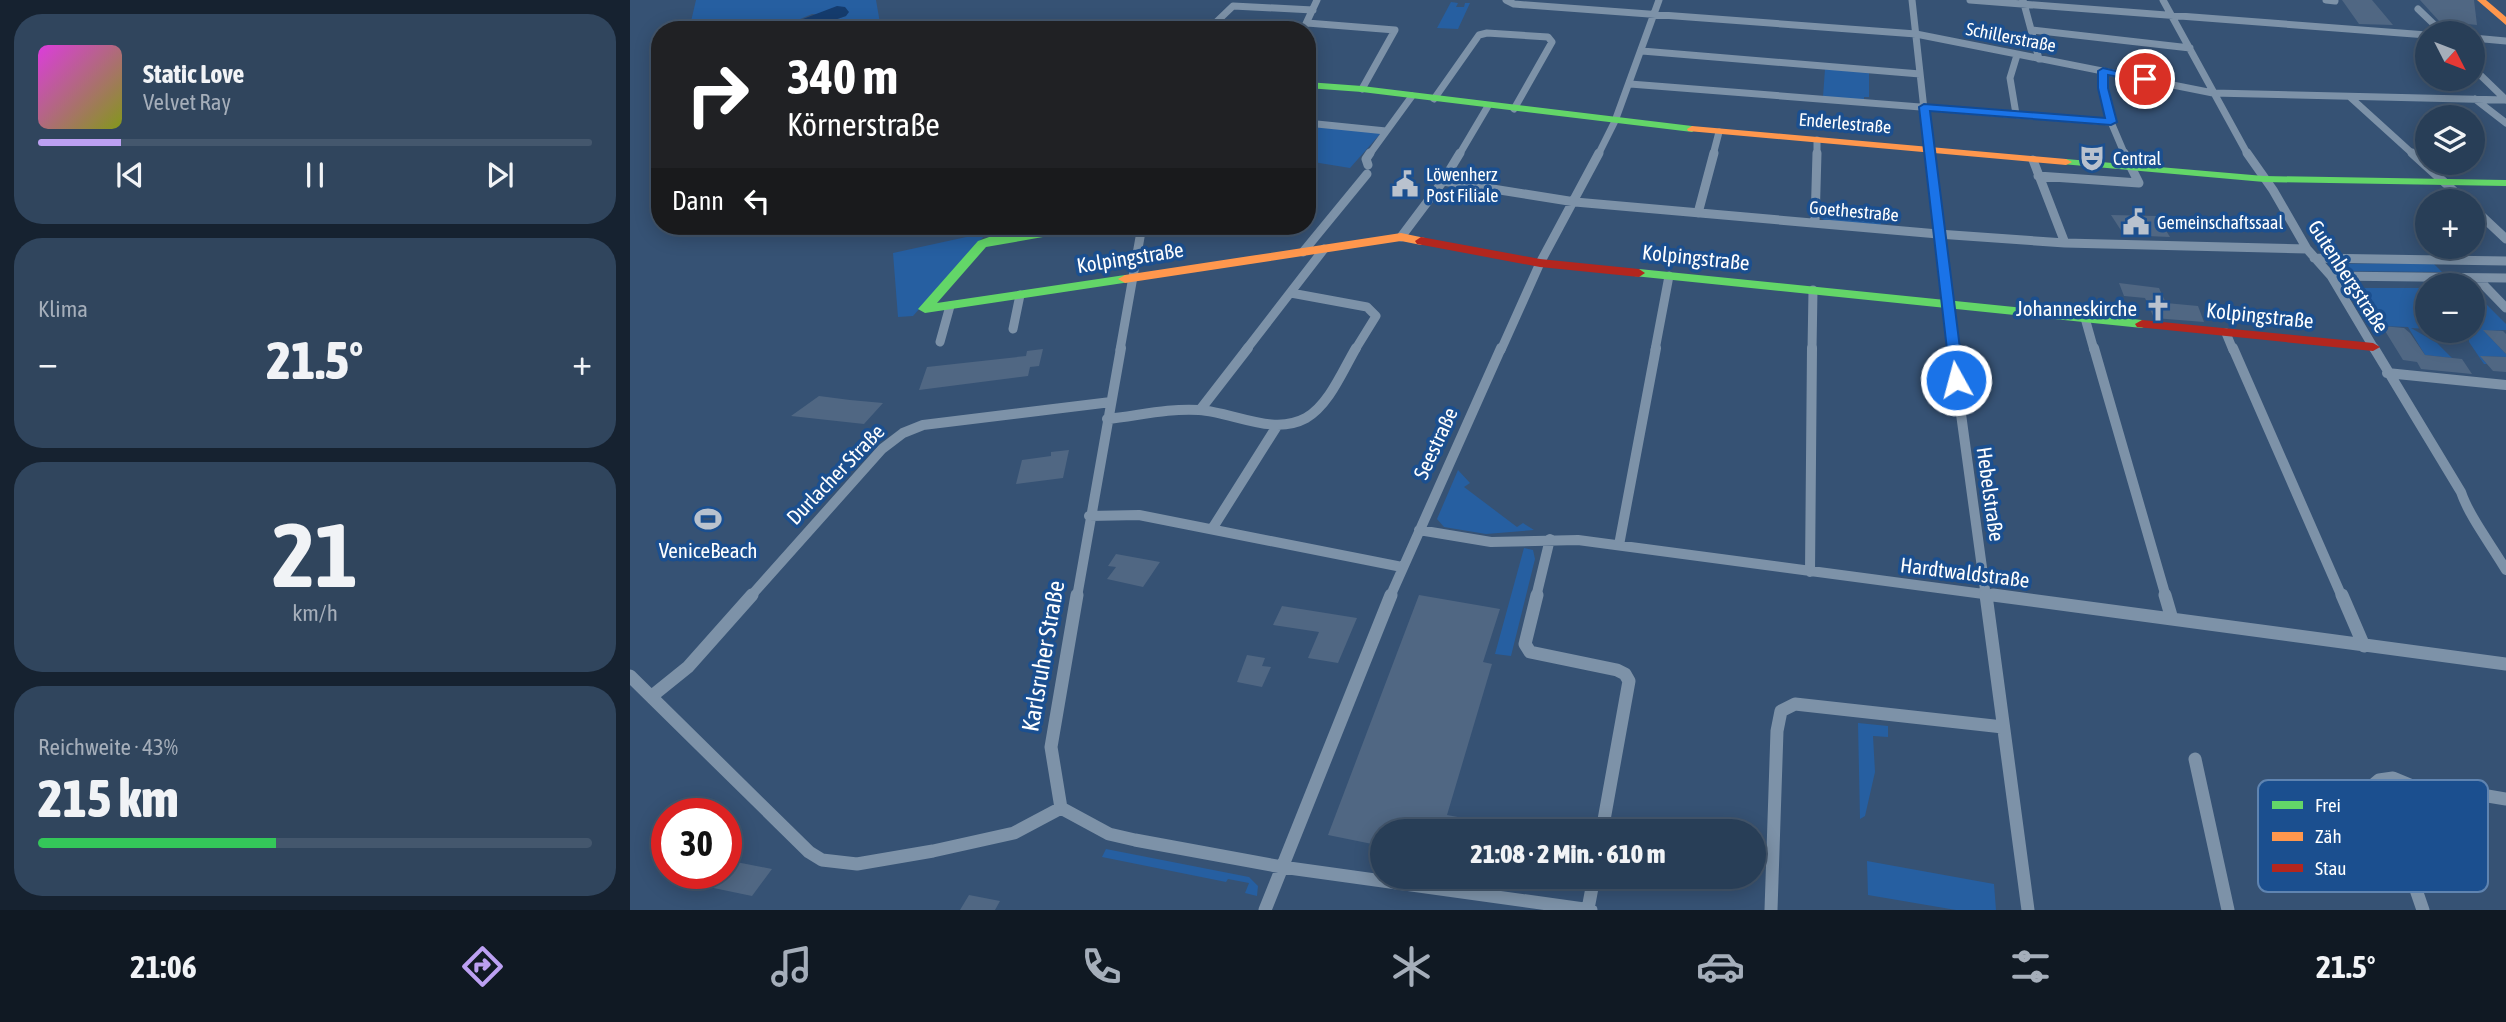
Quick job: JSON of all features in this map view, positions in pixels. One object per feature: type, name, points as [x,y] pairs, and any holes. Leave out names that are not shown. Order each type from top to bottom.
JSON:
[{"type":"street","points":[[1308,21],[1317,0]]},
{"type":"street","name":"Seestraße","points":[[1265,910],[1402,567],[1540,263],[1575,202],[1615,121],[1656,15],[1659,0]]},
{"type":"street","name":"Hebelstraße","points":[[1912,0],[1946,303],[2028,910]]},
{"type":"street","points":[[1970,0],[2415,34]]},
{"type":"street","name":"Gutenbergstraße","points":[[2163,0],[2253,164],[2307,249],[2331,276],[2461,492],[2467,510],[2477,520],[2506,569]]},
{"type":"street","points":[[2326,0],[2335,1]]},
{"type":"street","points":[[2481,0],[2506,22]]},
{"type":"street","name":"Schillerstraße","points":[[1508,1],[1573,4],[1656,15],[1916,34],[2213,93],[2506,100]]},
{"type":"street","points":[[2023,2],[2039,59]]},
{"type":"street","points":[[1216,21],[1233,6],[1313,10]]},
{"type":"street","points":[[2418,9],[2430,21]]},
{"type":"street","points":[[1316,27],[1395,30],[1362,89]]},
{"type":"street","points":[[2032,30],[2190,48]]},
{"type":"street","points":[[1434,99],[1479,35],[1487,33],[1548,37],[1552,42],[1514,109]]},
{"type":"street","points":[[2485,39],[2506,41]]},
{"type":"street","points":[[1642,51],[1920,74]]},
{"type":"street","points":[[2016,114],[2010,78],[2017,55]]},
{"type":"street","points":[[2038,176],[2139,183],[2111,122],[2103,88],[2103,71]]},
{"type":"street","points":[[2485,80],[2506,100]]},
{"type":"street","points":[[1630,84],[2111,122]]},
{"type":"street","name":"Enderlestraße","points":[[1316,86],[1719,132],[2264,179],[2506,183]]},
{"type":"street","points":[[1303,252],[1367,169],[1366,159],[1412,96]]},
{"type":"street","points":[[2350,97],[2452,189]]},
{"type":"street","points":[[2475,99],[2506,123]]},
{"type":"street","points":[[1401,237],[1443,181],[1488,106]]},
{"type":"street","points":[[1316,124],[1386,131]]},
{"type":"street","points":[[1698,213],[1719,132]]},
{"type":"street","points":[[1815,223],[1817,140]]},
{"type":"street","points":[[2033,160],[2066,243]]},
{"type":"street","name":"Goethestraße","points":[[1443,181],[1575,202],[1938,234],[2066,243],[2307,249]]},
{"type":"street","points":[[2485,219],[2506,239]]},
{"type":"street","name":"Kolpingstraße","points":[[1028,235],[982,244],[925,309],[1401,237],[1540,263],[2373,347]]},
{"type":"street","name":"Karlsruher Straße","points":[[1061,808],[1051,747],[1089,516],[1140,235]]},
{"type":"street","points":[[1200,410],[1324,249]]},
{"type":"street","points":[[2314,258],[2506,261]]},
{"type":"street","points":[[2475,261],[2495,278]]},
{"type":"street","points":[[1619,545],[1670,276]]},
{"type":"street","points":[[2331,276],[2415,277]]},
{"type":"street","points":[[2485,278],[2506,278]]},
{"type":"street","points":[[2485,286],[2506,308]]},
{"type":"street","points":[[1810,572],[1813,290]]},
{"type":"street","points":[[1107,419],[1200,410],[1277,426],[1301,421],[1319,408],[1376,316],[1367,307],[1291,293]]},
{"type":"street","points":[[1013,329],[1020,295]]},
{"type":"street","points":[[940,342],[950,306]]},
{"type":"street","points":[[2085,318],[2172,619]]},
{"type":"street","points":[[2225,333],[2364,646]]},
{"type":"street","points":[[2387,373],[2506,385]]},
{"type":"street","name":"Durlacher Straße","points":[[652,696],[688,667],[882,449],[903,433],[938,422],[1111,402]]},
{"type":"street","points":[[1212,529],[1277,426]]},
{"type":"street","points":[[1089,516],[1139,515],[1402,567]]},
{"type":"street","name":"Hardtwaldstraße","points":[[1419,530],[1491,542],[1550,539],[1619,545],[2506,664]]},
{"type":"street","points":[[1550,539],[1525,644],[1530,652],[1617,670],[1625,674],[1629,681],[1604,819]]},
{"type":"street","points":[[630,676],[809,852],[822,860],[858,864],[990,841],[1030,827],[1061,808],[1109,834],[1282,867],[1589,910],[1592,889]]},
{"type":"street","points":[[1772,910],[1777,731],[1781,711],[1795,704],[2003,727]]},
{"type":"street","points":[[2195,759],[2228,910]]},
{"type":"street","points":[[2379,780],[2403,780]]},
{"type":"street","points":[[2488,797],[2506,799]]},
{"type":"street","points":[[2417,892],[2423,910]]},
{"type":"shaded area","points":[[696,0],[876,0],[880,21],[831,21],[846,16],[812,14],[795,21],[691,21]]},
{"type":"shaded area","points":[[1451,2],[1458,3],[1456,7],[1464,7],[1465,3],[1470,3],[1458,29],[1437,28]]},
{"type":"shaded area","points":[[837,6],[845,7],[849,12],[846,16],[831,21],[798,21]]},
{"type":"shaded area","points":[[1825,69],[1869,72],[1869,97],[1864,97],[1864,100],[1823,97]]},
{"type":"shaded area","points":[[1316,126],[1381,133],[1350,168],[1316,162]]},
{"type":"shaded area","points":[[1822,209],[1880,214],[1881,226],[1824,220],[1821,218]]},
{"type":"shaded area","points":[[985,235],[913,316],[898,317],[893,253]]},
{"type":"shaded area","points":[[2433,263],[2442,272],[2340,271],[2328,264]]},
{"type":"shaded area","points":[[2358,288],[2415,288],[2415,328],[2411,328],[2415,330],[2415,339],[2408,327],[2381,326]]},
{"type":"shaded area","points":[[2485,303],[2506,324],[2506,330],[2485,331]]},
{"type":"shaded area","points":[[2485,332],[2506,357],[2480,356],[2487,364],[2484,364],[2470,343],[2485,343]]},
{"type":"shaded area","points":[[2418,343],[2437,343],[2452,358],[2425,355]]},
{"type":"shaded area","points":[[1458,470],[1470,483],[1464,487],[1517,527],[1523,523],[1534,530],[1486,534],[1444,527],[1437,519]]},
{"type":"shaded area","points":[[1524,548],[1533,550],[1535,559],[1511,656],[1495,654]]},
{"type":"shaded area","points":[[1858,723],[1888,726],[1888,737],[1873,736],[1875,772],[1865,816],[1860,819]]},
{"type":"shaded area","points":[[1106,849],[1249,877],[1258,886],[1257,896],[1245,893],[1249,883],[1228,879],[1226,882],[1102,857]]},
{"type":"shaded area","points":[[1867,861],[1994,884],[1996,910],[1956,910],[1868,895]]},
{"type":"building","points":[[2342,0],[2372,0],[2393,25],[2359,24]]},
{"type":"building","points":[[2420,0],[2474,0],[2477,21],[2439,21]]},
{"type":"building","points":[[2111,215],[2157,216],[2170,237],[2124,235]]},
{"type":"building","points":[[2119,283],[2159,288],[2166,303],[2198,306],[2204,322],[2154,318],[2145,298],[2124,296]]},
{"type":"building","points":[[2382,326],[2404,328],[2425,355],[2462,359],[2472,374],[2421,369],[2417,362],[2403,360]]},
{"type":"building","points":[[2485,330],[2503,331],[2506,334],[2506,354]]},
{"type":"building","points":[[1043,349],[1039,366],[1030,367],[1028,376],[919,390],[927,367],[1026,356],[1027,351]]},
{"type":"building","points":[[2480,356],[2506,357],[2506,372],[2493,371]]},
{"type":"building","points":[[819,396],[883,403],[864,424],[791,416]]},
{"type":"building","points":[[1069,450],[1063,478],[1016,484],[1022,460],[1051,456],[1051,452]]},
{"type":"building","points":[[1116,554],[1160,562],[1143,587],[1107,579],[1116,567],[1108,566]]},
{"type":"building","points":[[1419,595],[1500,609],[1483,662],[1492,664],[1447,815],[1469,819],[1370,819],[1370,844],[1328,835]]},
{"type":"building","points":[[1282,606],[1357,618],[1338,663],[1308,658],[1319,632],[1273,625]]},
{"type":"building","points":[[1247,655],[1265,658],[1262,666],[1271,667],[1262,687],[1237,682]]},
{"type":"building","points":[[742,863],[772,869],[752,896],[718,889],[742,889]]},
{"type":"building","points":[[969,895],[1000,901],[995,910],[960,910]]},
{"type":"traffic: fast","points":[[1316,86],[1692,129]]},
{"type":"traffic: fast","points":[[2066,162],[2264,179],[2506,183]]},
{"type":"traffic: fast","points":[[1028,235],[982,244],[925,309],[1125,279]]},
{"type":"traffic: fast","points":[[1639,273],[2142,324]]},
{"type":"traffic: slow","points":[[2481,0],[2506,22]]},
{"type":"traffic: slow","points":[[1692,129],[2066,162]]},
{"type":"traffic: slow","points":[[1125,279],[1401,237],[1421,241]]},
{"type":"traffic: jam","points":[[1421,241],[1540,263],[1639,273]]},
{"type":"traffic: jam","points":[[2142,324],[2373,347]]},
{"type":"place","name":"Central","points":[[2092,158]]},
{"type":"place","name":"Löwenherz Post Filiale","points":[[1405,184]]},
{"type":"place","name":"Gemeinschaftssaal","points":[[2136,222]]},
{"type":"place","name":"Johanneskirche","points":[[2158,308]]},
{"type":"place","name":"VeniceBeach","points":[[708,519]]},
{"type":"route","points":[[1956,380],[1924,107],[2111,122],[2103,88],[2103,71],[2145,79]]}]
